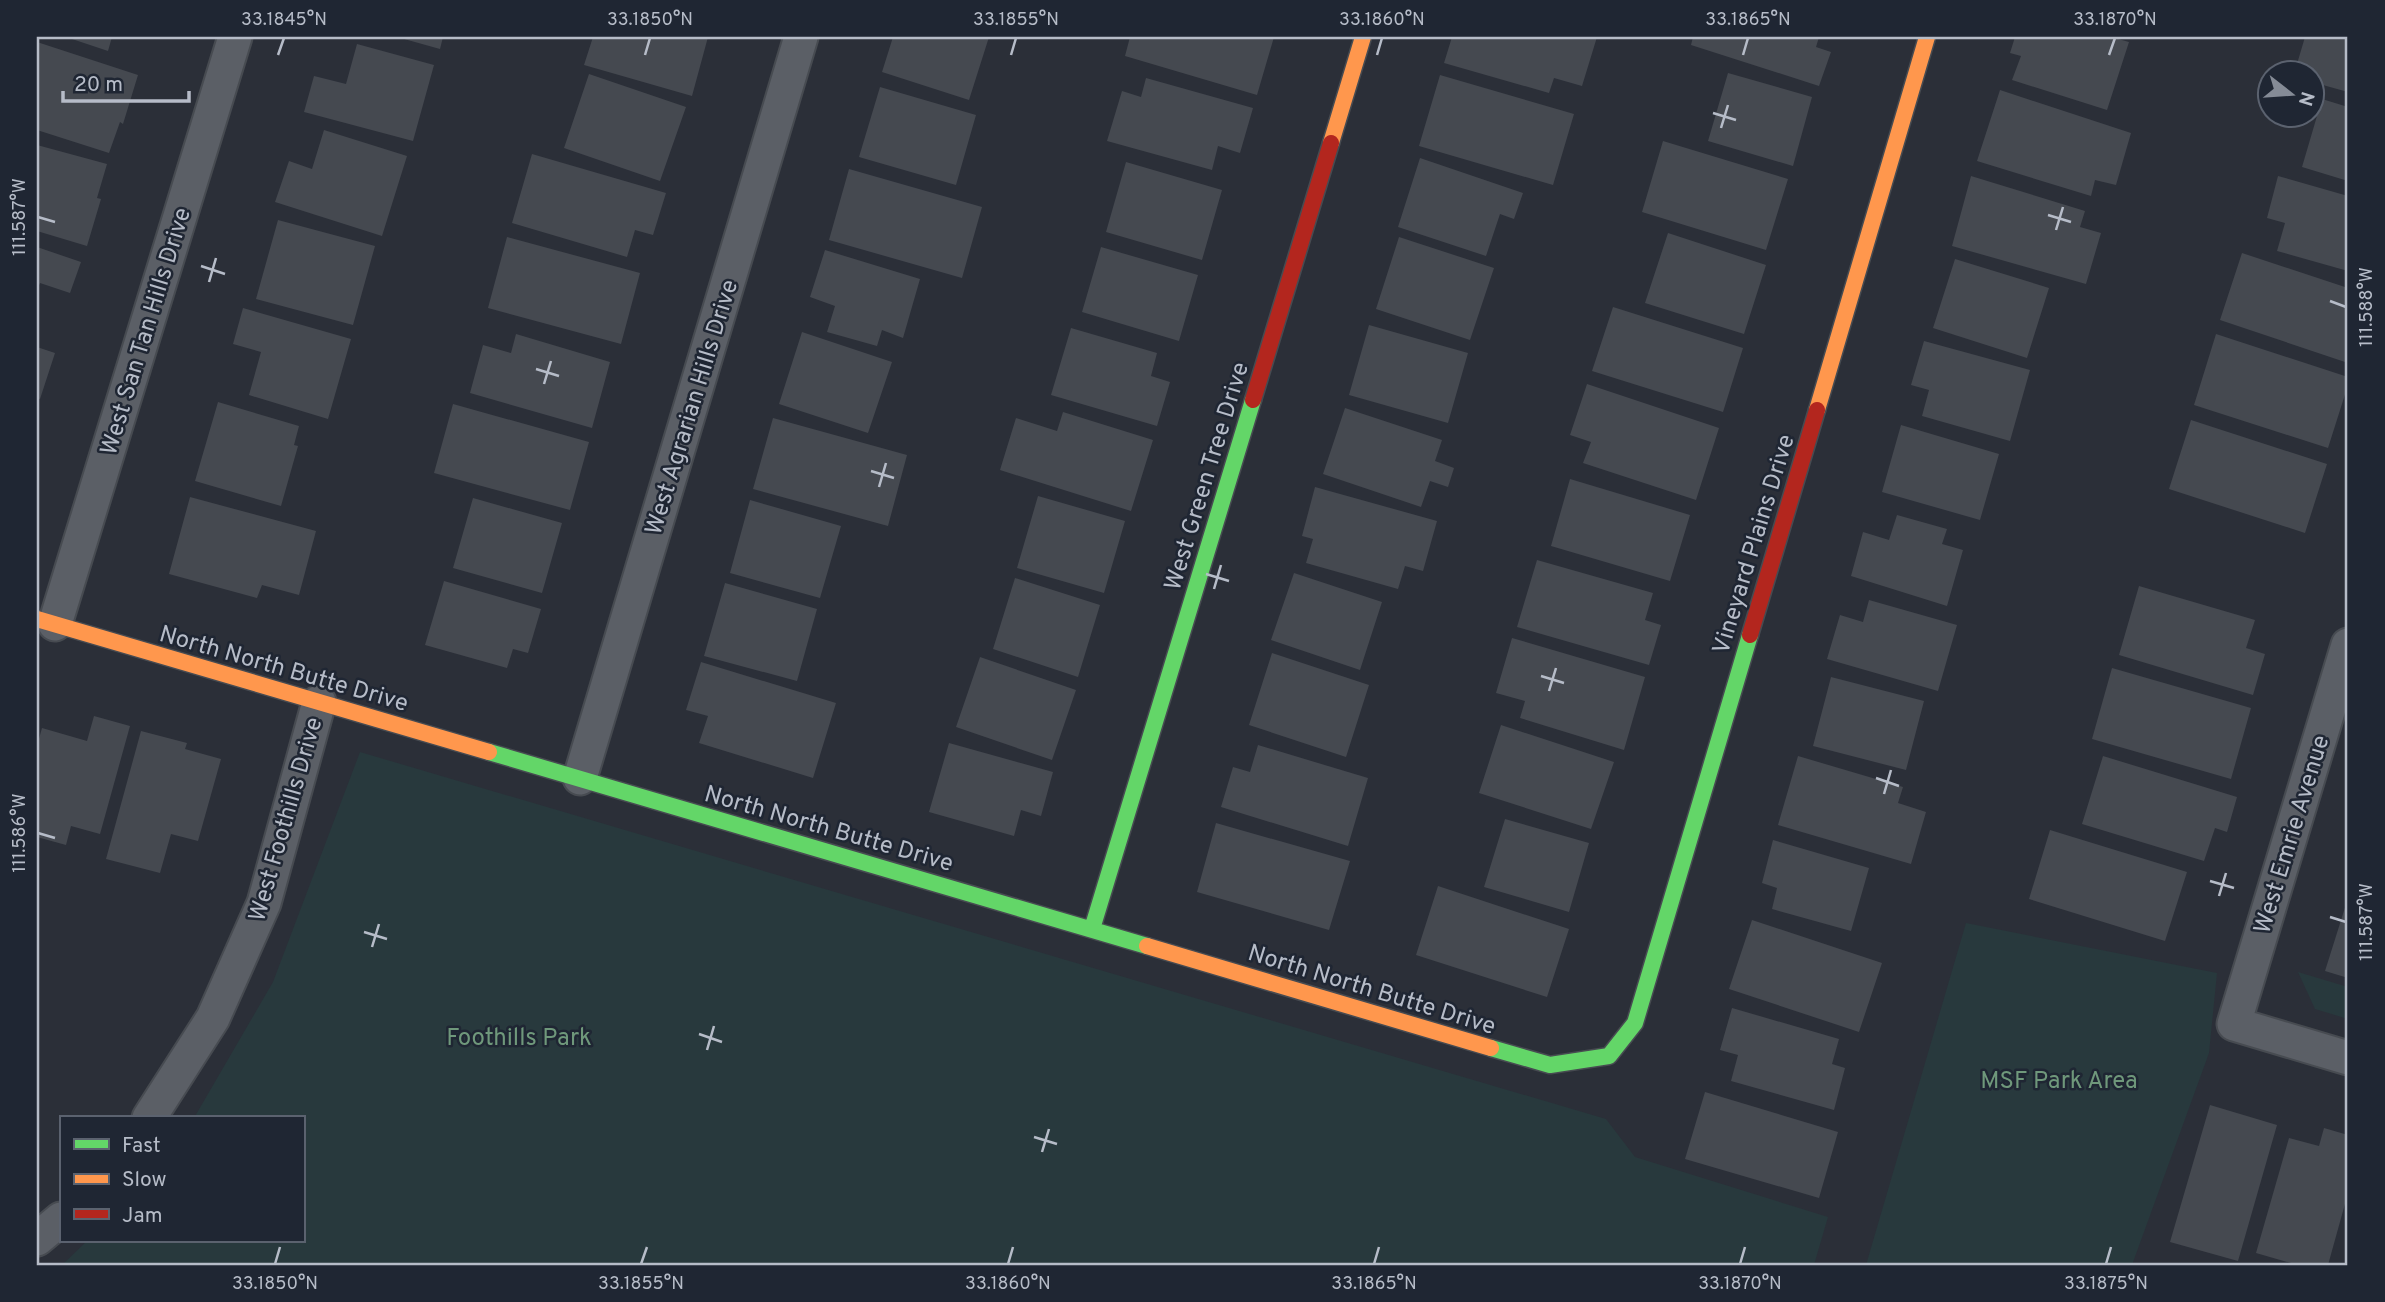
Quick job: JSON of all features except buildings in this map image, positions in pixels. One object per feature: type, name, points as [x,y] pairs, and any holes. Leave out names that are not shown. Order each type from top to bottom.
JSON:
[{"type":"street","name":"West San Tan Hills Drive","points":[[46,622],[235,37]]},
{"type":"street","name":"West Agrarian Hills Drive","points":[[580,778],[802,37]]},
{"type":"street","name":"West Green Tree Drive","points":[[1092,929],[1363,37]]},
{"type":"street","name":"Vineyard Plains Drive","points":[[1609,1056],[1635,1023],[1927,37]]},
{"type":"street","name":"North North Butte Drive","points":[[46,622],[1550,1065],[1609,1056]]},
{"type":"street","name":"West Emrie Avenue","points":[[2348,645],[2234,1024],[2348,1058]]},
{"type":"street","name":"West Foothills Drive","points":[[150,1116],[213,1018],[264,904],[319,702]]},
{"type":"street","points":[[37,1239],[60,1220]]},
{"type":"green space","name":"Foothills Park","points":[[360,752],[1606,1119],[1635,1157],[1828,1217],[1814,1265],[62,1265],[86,1242],[304,1242],[304,1116],[195,1116],[273,982]]},
{"type":"green space","name":"MSF Park Area","points":[[1966,923],[2217,973],[2209,1053],[2132,1265],[1866,1265]]},
{"type":"green space","points":[[2298,972],[2348,987],[2348,1019],[2315,1009]]},
{"type":"traffic: fast","points":[[1092,929],[1253,400]]},
{"type":"traffic: fast","points":[[1491,1048],[1550,1065],[1609,1056],[1635,1023],[1750,635]]},
{"type":"traffic: fast","points":[[489,752],[1147,946]]},
{"type":"traffic: slow","points":[[1331,143],[1363,37]]},
{"type":"traffic: slow","points":[[1817,410],[1927,37]]},
{"type":"traffic: slow","points":[[37,619],[489,752]]},
{"type":"traffic: slow","points":[[1147,946],[1491,1048]]},
{"type":"traffic: jam","points":[[1253,400],[1331,143]]},
{"type":"traffic: jam","points":[[1750,635],[1817,410]]}]
